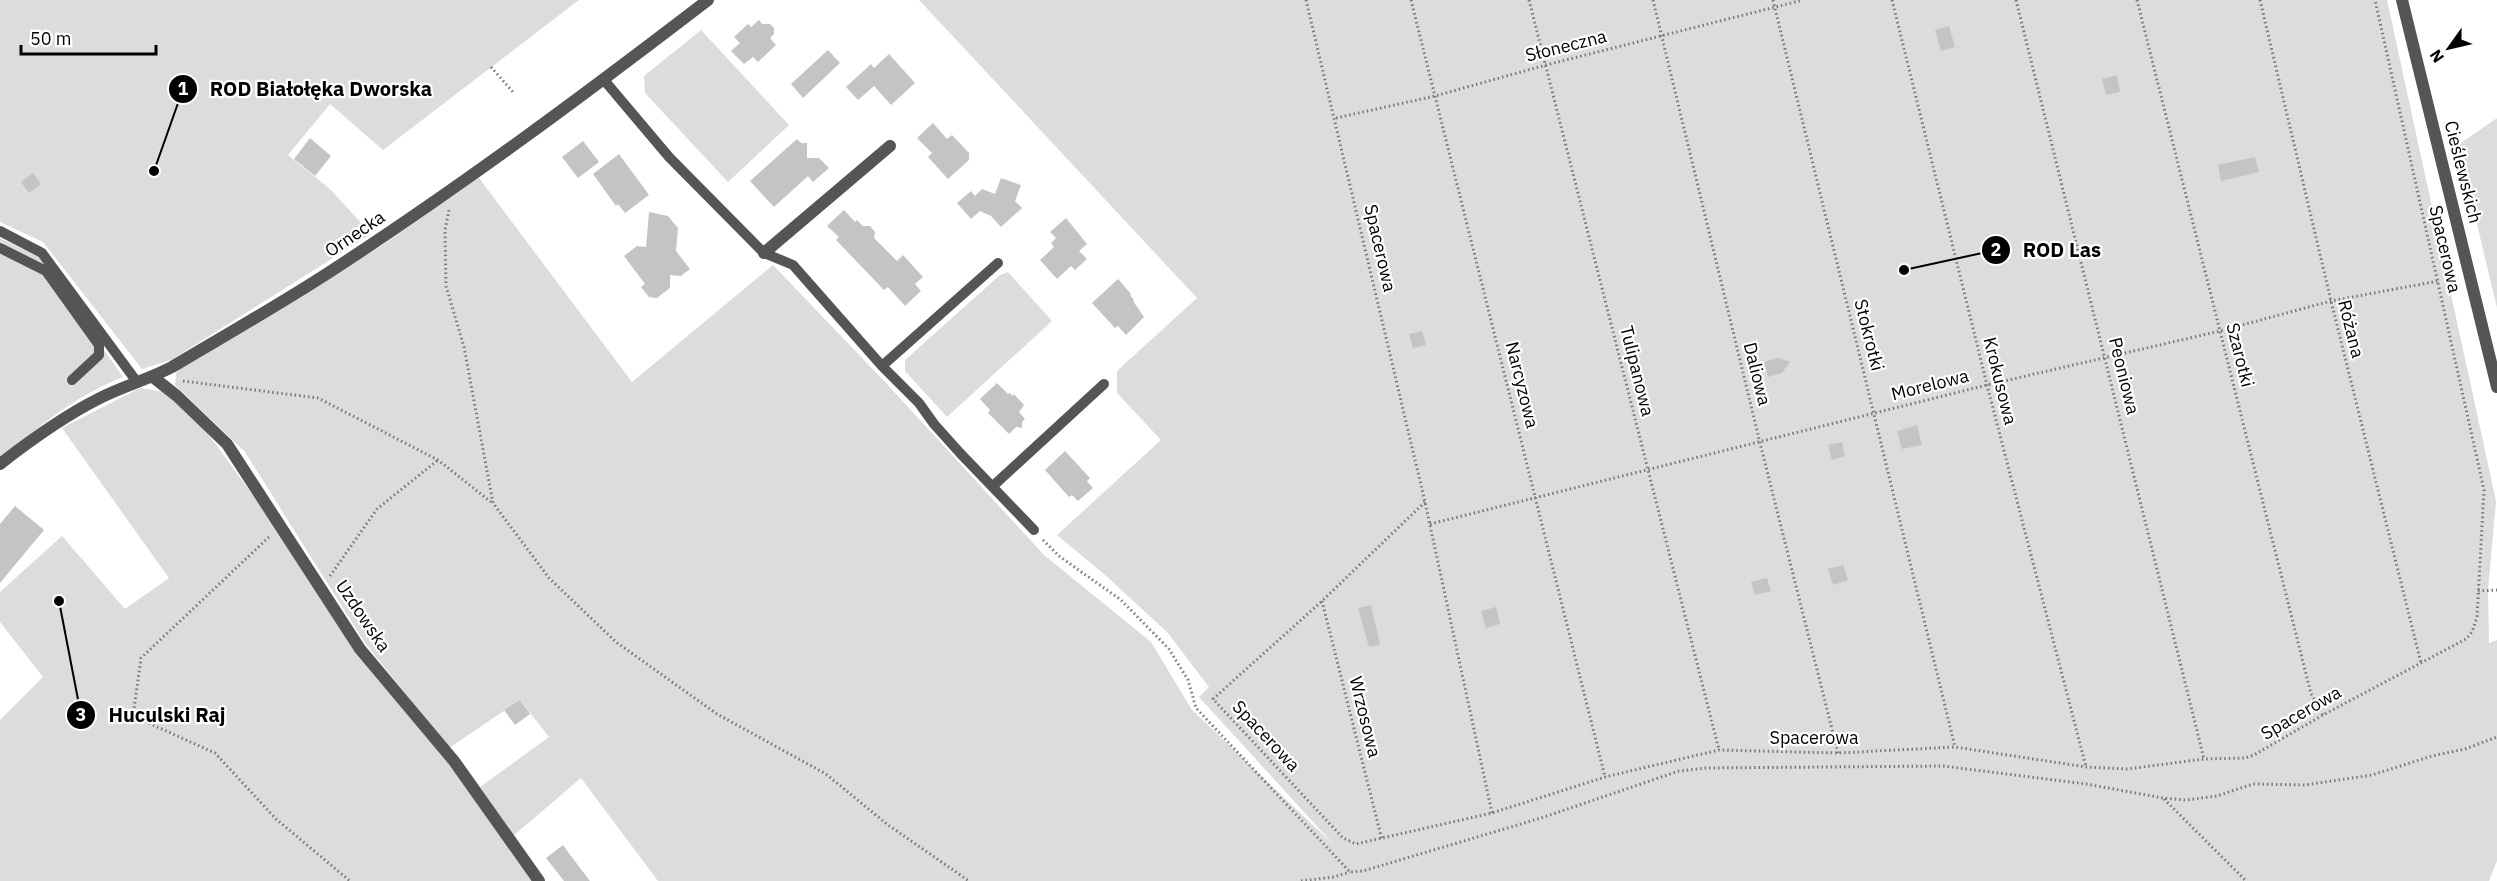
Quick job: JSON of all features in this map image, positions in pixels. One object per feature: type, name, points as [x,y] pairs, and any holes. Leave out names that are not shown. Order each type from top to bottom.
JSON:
[{"type":"street","name":"Ornecka","points":[[0,464],[70,414],[118,389],[153,377],[326,275],[453,190],[604,80],[708,0]]},
{"type":"street","name":"Cieślewskich","points":[[2402,0],[2497,387]]},
{"type":"street","points":[[764,254],[890,146]]},
{"type":"street","name":"Uzdowska","points":[[153,377],[177,396],[227,444],[360,649],[454,761],[539,881]]},
{"type":"lane","points":[[604,80],[669,157],[764,254],[794,265],[882,366],[920,403],[940,431],[1034,530]]},
{"type":"lane","points":[[0,231],[42,253],[137,382]]},
{"type":"lane","points":[[0,248],[46,271],[99,345],[99,355],[72,380]]},
{"type":"lane","points":[[882,366],[998,263]]},
{"type":"lane","points":[[993,486],[1104,384]]},
{"type":"path","name":"Spacerowa","points":[[1306,0],[1336,118],[1425,502],[1492,813]]},
{"type":"path","name":"Narcyzowa","points":[[1411,0],[1605,777]]},
{"type":"path","name":"Tulipanowa","points":[[1529,0],[1719,750]]},
{"type":"path","name":"Daliowa","points":[[1653,0],[1838,753]]},
{"type":"path","name":"Stokrotki","points":[[1773,0],[1955,747]]},
{"type":"path","name":"Słoneczna","points":[[1336,118],[1435,96],[1546,65],[1803,0]]},
{"type":"path","name":"Krokusowa","points":[[1892,0],[1987,385],[2086,767]]},
{"type":"path","name":"Peoniowa","points":[[2016,0],[2204,759]]},
{"type":"path","name":"Szarotki","points":[[2137,0],[2311,694],[2323,715]]},
{"type":"path","name":"Różana","points":[[2260,0],[2331,301],[2421,663]]},
{"type":"path","name":"Spacerowa","points":[[1425,502],[1322,601],[1213,699],[1343,838],[1356,844],[1382,840],[1492,813],[1605,777],[1719,750],[1838,753],[1955,747],[2086,767],[2127,769],[2254,755],[2323,715],[2466,639],[2472,632],[2477,617],[2485,505],[2484,490],[2375,0]]},
{"type":"path","points":[[491,67],[513,92]]},
{"type":"path","points":[[453,190],[446,230],[446,286],[464,347],[493,503]]},
{"type":"path","name":"Morelowa","points":[[1430,524],[1987,385],[2220,331],[2331,301],[2438,281]]},
{"type":"path","points":[[153,377],[318,398],[438,460],[493,503],[549,578],[616,642],[717,714],[826,774],[888,825],[969,881]]},
{"type":"path","points":[[322,588],[377,509],[438,460]]},
{"type":"path","points":[[281,525],[141,658],[133,716],[215,753],[276,819],[350,881]]},
{"type":"path","points":[[1034,530],[1059,556],[1121,600],[1169,649],[1188,680],[1196,708],[1350,872]]},
{"type":"path","points":[[2478,591],[2497,590]]},
{"type":"path","name":"Wrzosowa","points":[[1322,601],[1382,840]]},
{"type":"path","points":[[1301,881],[1334,879],[1350,872],[1363,871],[1541,818],[1679,771],[1706,768],[1943,766],[2086,784],[2186,800],[2217,796],[2253,784],[2305,785],[2372,775],[2432,756],[2465,749],[2497,737]]},
{"type":"path","points":[[2163,798],[2246,881]]},
{"type":"shaded area","points":[[0,0],[579,0],[383,150],[330,104],[288,155],[330,189],[371,234],[171,360],[142,369],[43,242],[0,222]]},
{"type":"shaded area","points":[[919,0],[2387,0],[2496,501],[2488,590],[2489,643],[2497,640],[2497,861],[2489,881],[658,881],[581,778],[513,836],[480,787],[549,737],[520,700],[449,748],[365,643],[245,452],[175,385],[176,373],[185,364],[381,246],[479,178],[632,382],[773,265],[885,382],[1044,555],[1151,642],[1192,710],[1335,846],[1199,697],[1209,687],[1167,632],[1104,574],[1057,535],[1161,440],[1117,393],[1117,371],[1197,298]]},
{"type":"shaded area","points":[[701,30],[789,125],[728,182],[645,93],[644,76]]},
{"type":"shaded area","points":[[2497,118],[2497,308],[2458,145]]},
{"type":"shaded area","points":[[0,238],[39,257],[123,377],[73,402],[0,459]]},
{"type":"shaded area","points":[[1008,272],[1052,321],[947,417],[905,371],[905,360],[1000,275]]},
{"type":"shaded area","points":[[140,388],[164,392],[206,431],[535,881],[0,881],[0,720],[43,677],[0,622],[0,592],[62,536],[125,609],[169,578],[62,428]]},
{"type":"building","points":[[759,20],[762,24],[770,24],[774,28],[774,34],[770,38],[776,45],[758,62],[753,57],[744,64],[731,51],[740,43],[734,37],[748,24],[751,27]]},
{"type":"building","points":[[1949,26],[1955,47],[1941,51],[1935,30]]},
{"type":"building","points":[[828,50],[840,63],[803,98],[791,84]]},
{"type":"building","points":[[889,54],[915,83],[891,105],[874,86],[858,100],[846,87],[871,64],[874,68]]},
{"type":"building","points":[[2117,75],[2120,92],[2106,95],[2102,79]]},
{"type":"building","points":[[933,123],[947,139],[952,135],[969,153],[969,160],[948,179],[928,157],[932,153],[917,138]]},
{"type":"building","points":[[310,138],[331,156],[315,176],[294,159]]},
{"type":"building","points":[[797,139],[801,143],[807,143],[807,158],[819,158],[829,168],[813,182],[808,176],[774,207],[750,181]]},
{"type":"building","points":[[583,141],[599,162],[578,178],[562,157]]},
{"type":"building","points":[[619,154],[649,195],[625,213],[618,204],[616,206],[593,174]]},
{"type":"building","points":[[2255,157],[2259,172],[2221,181],[2218,165]]},
{"type":"building","points":[[33,173],[41,184],[29,193],[21,182]]},
{"type":"building","points":[[1001,178],[1021,185],[1015,201],[1022,208],[1001,227],[991,216],[980,211],[971,219],[957,203],[971,191],[975,196],[982,189],[995,194]]},
{"type":"building","points":[[844,210],[855,222],[857,220],[863,226],[870,226],[875,232],[874,238],[897,261],[903,255],[923,277],[915,284],[921,291],[905,306],[888,287],[884,290],[836,240],[839,237],[827,226]]},
{"type":"building","points":[[649,212],[668,216],[678,228],[676,251],[690,269],[681,276],[670,275],[670,288],[657,298],[649,297],[641,287],[645,284],[624,256],[637,246],[646,247]]},
{"type":"building","points":[[1066,218],[1087,244],[1079,251],[1087,259],[1075,270],[1071,266],[1057,279],[1040,260],[1054,247],[1051,243],[1056,238],[1050,232]]},
{"type":"building","points":[[1118,279],[1131,294],[1144,317],[1126,335],[1118,326],[1115,328],[1092,303]]},
{"type":"building","points":[[1422,331],[1426,345],[1413,348],[1409,334]]},
{"type":"building","points":[[1778,358],[1790,362],[1782,373],[1768,377],[1764,362]]},
{"type":"building","points":[[997,383],[1008,394],[1013,396],[1014,394],[1024,405],[1019,412],[1025,419],[1022,422],[1022,428],[1016,427],[1009,434],[988,413],[990,410],[980,399]]},
{"type":"building","points":[[1917,425],[1922,445],[1902,449],[1897,431]]},
{"type":"building","points":[[1842,442],[1845,456],[1832,460],[1828,445]]},
{"type":"building","points":[[1065,451],[1090,478],[1087,481],[1093,488],[1078,501],[1072,495],[1069,497],[1045,470]]},
{"type":"building","points":[[15,506],[44,530],[0,583],[0,524]]},
{"type":"building","points":[[1843,565],[1848,580],[1833,585],[1828,569]]},
{"type":"building","points":[[1767,578],[1771,591],[1755,595],[1751,582]]},
{"type":"building","points":[[1371,605],[1380,645],[1369,647],[1358,608]]},
{"type":"building","points":[[1496,607],[1500,624],[1486,628],[1481,611]]},
{"type":"building","points":[[520,700],[530,714],[515,725],[504,710]]},
{"type":"building","points":[[563,845],[590,881],[564,881],[546,858]]},
{"type":"place","name":"ROD Białołęka Dworska","points":[[154,171]]},
{"type":"place","name":"ROD Las","points":[[1904,270]]},
{"type":"place","name":"Huculski Raj","points":[[59,601]]}]
